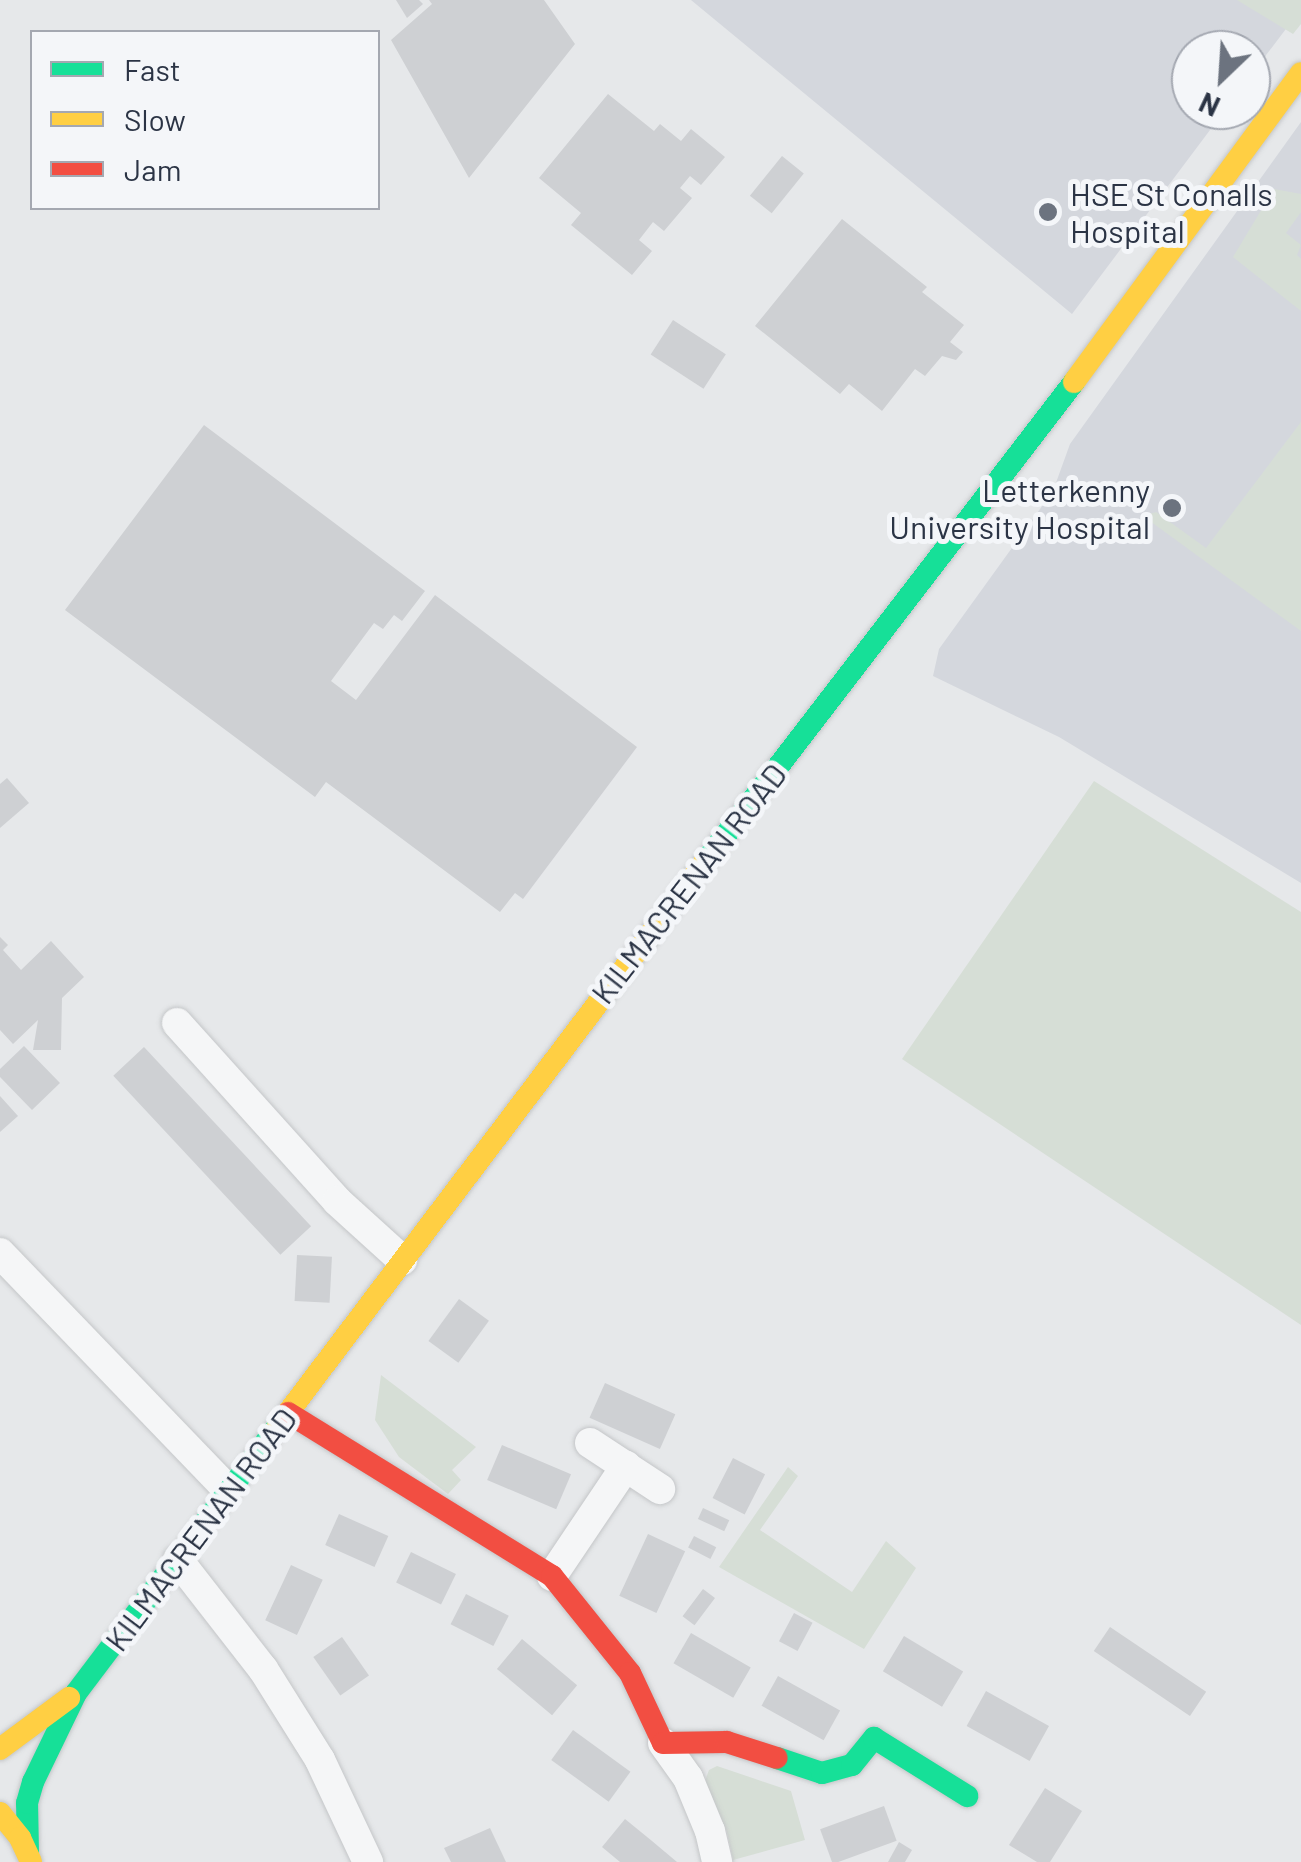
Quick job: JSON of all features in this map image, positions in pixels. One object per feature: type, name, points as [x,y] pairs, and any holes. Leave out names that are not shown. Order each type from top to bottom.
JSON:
[{"type":"main road","name":"KILMACRENAN ROAD","points":[[30,1857],[27,1803],[76,1692],[1092,359],[1301,74]]},
{"type":"main road","points":[[288,1412],[552,1576],[630,1673],[663,1744],[727,1742],[822,1773],[852,1765],[874,1738],[967,1796]]},
{"type":"main road","name":"KILMACRENAN ROAD","points":[[0,1749],[76,1692]]},
{"type":"main road","points":[[0,1814],[30,1857]]},
{"type":"street","points":[[177,1023],[337,1202],[402,1260]]},
{"type":"street","points":[[0,1254],[227,1489]]},
{"type":"street","points":[[590,1443],[660,1489]]},
{"type":"street","points":[[552,1576],[626,1466]]},
{"type":"street","points":[[178,1560],[263,1670],[320,1760],[368,1862]]},
{"type":"street","points":[[663,1744],[688,1778],[710,1831],[716,1862]]},
{"type":"shaded area","name":"HSE St Conalls Hospital","points":[[691,0],[1301,0],[1301,9],[1271,49],[1271,30],[1171,30],[1171,130],[1210,130],[1072,314]]},
{"type":"shaded area","points":[[1237,0],[1301,0],[1301,24],[1293,34]]},
{"type":"shaded area","name":"Letterkenny University Hospital","points":[[1301,122],[1301,883],[1059,737],[933,676],[939,649],[1053,491],[1070,444]]},
{"type":"shaded area","points":[[1274,189],[1301,194],[1301,212],[1286,233],[1301,245],[1297,255],[1301,259],[1301,311],[1233,257]]},
{"type":"shaded area","points":[[1301,422],[1301,631],[1143,516],[1156,512],[1206,548]]},
{"type":"shaded area","points":[[1094,781],[1301,912],[1301,1325],[902,1059]]},
{"type":"shaded area","points":[[381,1375],[476,1447],[452,1470],[461,1480],[448,1494],[399,1457],[375,1420]]},
{"type":"shaded area","points":[[788,1467],[798,1476],[760,1530],[852,1592],[886,1541],[916,1568],[864,1649],[719,1567]]},
{"type":"shaded area","points":[[717,1766],[791,1791],[805,1840],[733,1860],[727,1832],[705,1781],[709,1770]]},
{"type":"building","points":[[396,0],[419,0],[423,4],[407,18]]},
{"type":"building","points":[[429,0],[544,0],[575,44],[469,178],[391,40],[432,4]]},
{"type":"building","points":[[608,94],[654,131],[660,124],[681,141],[691,129],[725,157],[701,185],[690,176],[680,188],[692,198],[664,231],[653,222],[639,240],[652,251],[632,275],[571,225],[581,213],[539,178]]},
{"type":"building","points":[[782,156],[804,174],[772,213],[750,196]]},
{"type":"building","points":[[842,219],[927,287],[922,292],[964,325],[950,342],[963,352],[956,360],[942,356],[925,376],[915,369],[882,411],[849,384],[840,394],[755,326]]},
{"type":"building","points":[[673,320],[726,354],[704,389],[651,354]]},
{"type":"building","points":[[204,425],[425,591],[402,621],[394,615],[383,629],[374,623],[331,681],[356,700],[435,595],[637,747],[523,899],[515,893],[500,912],[326,782],[315,797],[65,610]]},
{"type":"building","points":[[7,778],[29,803],[0,828],[0,784]]},
{"type":"building","points":[[0,937],[8,945],[3,950],[21,970],[51,941],[84,977],[62,998],[61,1050],[33,1050],[38,1020],[13,1044],[0,1030]]},
{"type":"building","points":[[24,1046],[60,1083],[32,1110],[0,1077],[0,1069]]},
{"type":"building","points":[[144,1047],[311,1226],[280,1255],[113,1076]]},
{"type":"building","points":[[0,1096],[18,1116],[0,1132]]},
{"type":"building","points":[[297,1255],[332,1257],[330,1303],[295,1301]]},
{"type":"building","points":[[459,1299],[489,1321],[458,1363],[428,1341]]},
{"type":"building","points":[[605,1383],[675,1414],[660,1449],[590,1418]]},
{"type":"building","points":[[502,1445],[571,1474],[556,1509],[487,1480]]},
{"type":"building","points":[[733,1458],[765,1474],[745,1514],[713,1498]]},
{"type":"building","points":[[703,1508],[729,1520],[724,1531],[698,1519]]},
{"type":"building","points":[[339,1514],[388,1536],[375,1567],[325,1545]]},
{"type":"building","points":[[648,1534],[685,1551],[656,1613],[619,1596]]},
{"type":"building","points":[[694,1536],[716,1547],[710,1559],[688,1548]]},
{"type":"building","points":[[411,1552],[456,1574],[441,1604],[396,1583]]},
{"type":"building","points":[[291,1565],[323,1580],[297,1635],[265,1620]]},
{"type":"building","points":[[703,1589],[715,1598],[695,1625],[683,1616]]},
{"type":"building","points":[[466,1594],[509,1616],[493,1646],[451,1624]]},
{"type":"building","points":[[794,1613],[813,1623],[798,1651],[779,1641]]},
{"type":"building","points":[[1110,1627],[1206,1692],[1190,1716],[1094,1651]]},
{"type":"building","points":[[691,1633],[751,1668],[733,1698],[674,1663]]},
{"type":"building","points":[[904,1636],[963,1672],[942,1707],[883,1671]]},
{"type":"building","points":[[342,1637],[369,1676],[340,1696],[313,1657]]},
{"type":"building","points":[[522,1639],[577,1685],[552,1715],[497,1669]]},
{"type":"building","points":[[778,1676],[840,1710],[824,1740],[762,1706]]},
{"type":"building","points":[[986,1691],[1049,1726],[1030,1761],[967,1726]]},
{"type":"building","points":[[573,1730],[630,1772],[609,1802],[551,1760]]},
{"type":"building","points":[[1045,1788],[1082,1811],[1050,1862],[1037,1862],[1009,1845]]},
{"type":"building","points":[[884,1806],[897,1841],[832,1862],[820,1829]]},
{"type":"building","points":[[625,1819],[677,1862],[620,1862],[602,1847]]},
{"type":"building","points":[[490,1828],[506,1862],[451,1862],[444,1848]]},
{"type":"building","points":[[899,1842],[912,1850],[905,1862],[888,1862]]},
{"type":"traffic: fast","points":[[704,863],[1074,382]]},
{"type":"traffic: fast","points":[[28,1853],[27,1803],[33,1782],[76,1693],[278,1426]]},
{"type":"traffic: fast","points":[[777,1758],[822,1773],[852,1765],[874,1738],[967,1796]]},
{"type":"traffic: slow","points":[[1074,382],[1301,73]]},
{"type":"traffic: slow","points":[[278,1426],[704,863]]},
{"type":"traffic: slow","points":[[0,1749],[69,1698]]},
{"type":"traffic: slow","points":[[0,1813],[20,1838],[31,1862]]},
{"type":"traffic: jam","points":[[288,1413],[552,1576],[630,1673],[663,1743],[727,1742],[777,1758]]},
{"type":"place","name":"HSE St Conalls Hospital","points":[[1048,212]]},
{"type":"place","name":"Letterkenny University Hospital","points":[[1172,508]]}]
